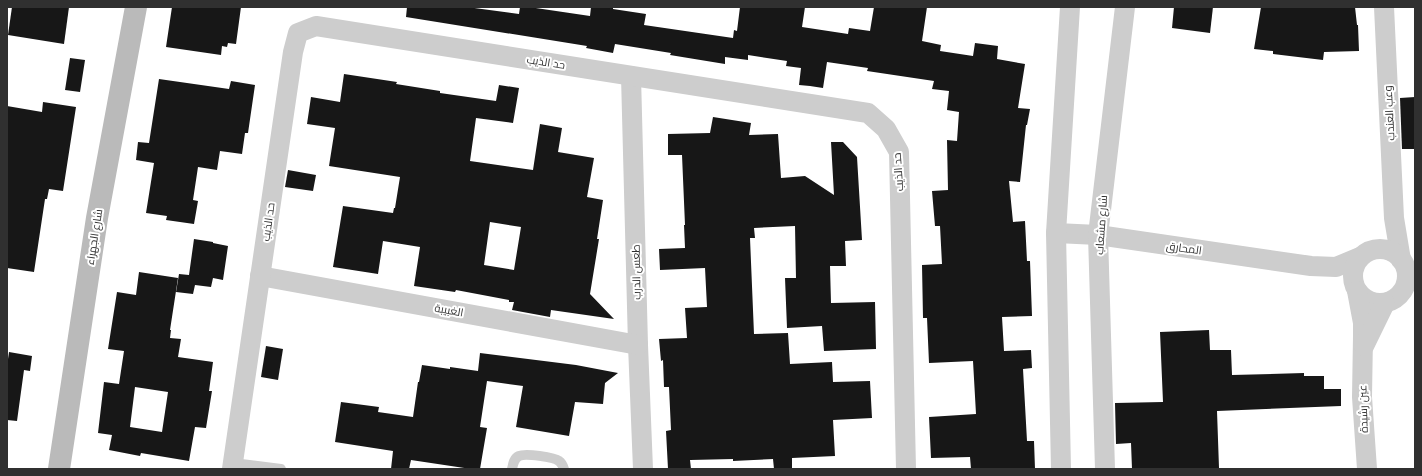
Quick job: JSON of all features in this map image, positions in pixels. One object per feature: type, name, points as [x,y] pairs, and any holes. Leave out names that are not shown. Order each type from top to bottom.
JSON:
[{"type":"street","name":"شارع الجهراء","points":[[59,469],[97,218],[136,7]]},
{"type":"street","points":[[1061,469],[1056,233],[1070,7]]},
{"type":"street","name":"شارع مشعاب","points":[[1105,469],[1098,235],[1125,7]]},
{"type":"street","name":"وعب العندب","points":[[1384,7],[1394,218],[1407,265]]},
{"type":"street","name":"حد الذيب","points":[[232,466],[293,52],[298,33],[316,26],[868,113],[886,129],[899,152],[906,469]]},
{"type":"street","name":"طعس الدرب","points":[[631,76],[638,345],[643,469]]},
{"type":"street","name":"وعب العندب","points":[[1364,254],[1384,241],[1394,218]]},
{"type":"street","name":"المحارق","points":[[1056,233],[1098,235],[1312,266],[1336,267],[1364,254]]},
{"type":"street","points":[[1377,249],[1386,250],[1394,253],[1407,265],[1405,285],[1400,296],[1374,303],[1364,298],[1355,286],[1353,273],[1355,264],[1364,254],[1377,249]]},
{"type":"street","name":"المحارق","points":[[1312,266],[1355,286]]},
{"type":"street","name":"الغبيبة","points":[[260,276],[638,345]]},
{"type":"street","name":"عين رشيدة","points":[[1355,286],[1363,323],[1362,397],[1367,469]]},
{"type":"street","name":"عين رشيدة","points":[[1363,348],[1378,320],[1400,296]]},
{"type":"lane","points":[[512,469],[516,459],[521,455],[527,454],[560,461],[564,469]]},
{"type":"lane","points":[[232,466],[281,469]]},
{"type":"building","points":[[12,7],[69,7],[64,44],[8,35]]},
{"type":"building","points":[[172,7],[241,7],[236,44],[228,43],[227,47],[222,46],[221,55],[166,47]]},
{"type":"building","points":[[407,7],[467,7],[519,14],[520,7],[529,7],[590,16],[591,7],[613,7],[613,9],[646,14],[644,25],[733,38],[734,30],[737,31],[740,7],[805,7],[802,27],[848,34],[849,28],[870,31],[874,7],[927,7],[922,41],[941,45],[940,51],[973,56],[975,43],[998,46],[997,59],[1025,64],[1018,108],[1030,109],[1026,125],[1020,182],[1009,181],[1013,222],[1025,221],[1027,261],[1030,261],[1032,316],[1002,317],[1004,351],[1031,350],[1032,368],[1023,369],[1027,441],[1034,441],[1035,469],[971,469],[970,457],[931,458],[929,417],[976,414],[973,361],[929,363],[927,318],[923,318],[922,265],[942,264],[940,226],[935,226],[932,191],[948,190],[947,140],[957,141],[959,112],[947,110],[949,91],[932,89],[934,81],[867,71],[868,68],[827,62],[823,88],[799,85],[801,68],[786,66],[787,61],[748,55],[748,60],[725,57],[725,64],[615,44],[613,53],[586,48],[587,46],[406,17]]},
{"type":"building","points":[[1174,7],[1213,7],[1210,33],[1172,28]]},
{"type":"building","points":[[1261,7],[1355,7],[1358,25],[1359,51],[1324,52],[1323,60],[1273,54],[1273,51],[1254,49]]},
{"type":"building","points":[[70,58],[85,60],[80,92],[65,90]]},
{"type":"building","points":[[344,74],[397,82],[396,84],[440,91],[440,93],[496,101],[499,85],[519,88],[513,123],[476,118],[470,161],[533,170],[540,124],[562,128],[558,152],[594,158],[587,197],[603,200],[597,239],[599,239],[590,294],[614,319],[551,310],[550,317],[512,310],[514,302],[509,302],[509,300],[456,290],[455,292],[414,286],[420,247],[383,241],[378,274],[333,267],[343,206],[393,213],[400,177],[329,166],[335,128],[307,124],[311,97],[340,102]],"holes":[[[490,222],[521,227],[514,270],[484,265]]]},
{"type":"building","points":[[159,79],[229,89],[231,81],[255,85],[248,133],[245,133],[242,154],[220,151],[217,170],[198,167],[193,200],[198,201],[194,224],[166,220],[167,216],[146,213],[154,163],[136,160],[138,142],[149,143]]},
{"type":"building","points":[[1415,97],[1415,149],[1402,149],[1400,98]]},
{"type":"building","points":[[43,102],[76,107],[63,191],[49,189],[47,199],[45,199],[34,272],[7,268],[7,106],[42,112]]},
{"type":"building","points":[[713,117],[751,123],[749,135],[778,134],[781,178],[805,176],[834,195],[831,142],[843,142],[857,157],[862,240],[845,241],[846,266],[830,266],[831,303],[875,302],[876,349],[824,351],[822,326],[787,328],[785,278],[796,278],[795,226],[754,228],[755,238],[750,238],[754,334],[788,333],[790,364],[832,362],[833,382],[870,381],[872,418],[833,420],[835,456],[792,458],[792,469],[774,469],[773,459],[733,461],[733,459],[690,460],[691,469],[668,469],[666,431],[671,430],[669,387],[664,387],[663,360],[661,361],[659,339],[687,338],[685,308],[707,307],[705,268],[660,270],[659,249],[685,248],[682,155],[668,155],[668,134],[710,133]]},
{"type":"building","points":[[288,170],[316,175],[313,191],[285,187]]},
{"type":"building","points":[[194,239],[228,246],[223,280],[213,278],[211,287],[195,285],[193,294],[176,292],[179,274],[189,275]]},
{"type":"building","points":[[139,272],[178,278],[170,338],[181,339],[178,357],[213,362],[209,391],[212,391],[206,428],[195,427],[189,461],[141,453],[140,456],[109,450],[112,435],[98,433],[104,382],[119,384],[124,351],[108,349],[117,292],[136,295]],"holes":[[[135,387],[168,392],[162,432],[130,427]]]},
{"type":"building","points":[[1209,330],[1210,350],[1231,350],[1232,375],[1304,373],[1304,376],[1324,376],[1324,389],[1341,389],[1341,406],[1217,411],[1219,468],[1132,469],[1131,443],[1116,444],[1115,403],[1163,402],[1160,332]]},
{"type":"building","points":[[266,346],[283,349],[278,380],[261,377]]},
{"type":"building","points":[[9,352],[32,356],[30,371],[24,370],[17,421],[7,420],[7,366]]},
{"type":"building","points":[[480,353],[576,365],[618,373],[605,383],[603,404],[575,402],[569,436],[516,427],[523,386],[487,381],[480,427],[487,428],[480,469],[411,460],[409,469],[391,469],[393,451],[335,442],[341,402],[379,407],[378,412],[413,417],[422,365],[478,371]]}]
